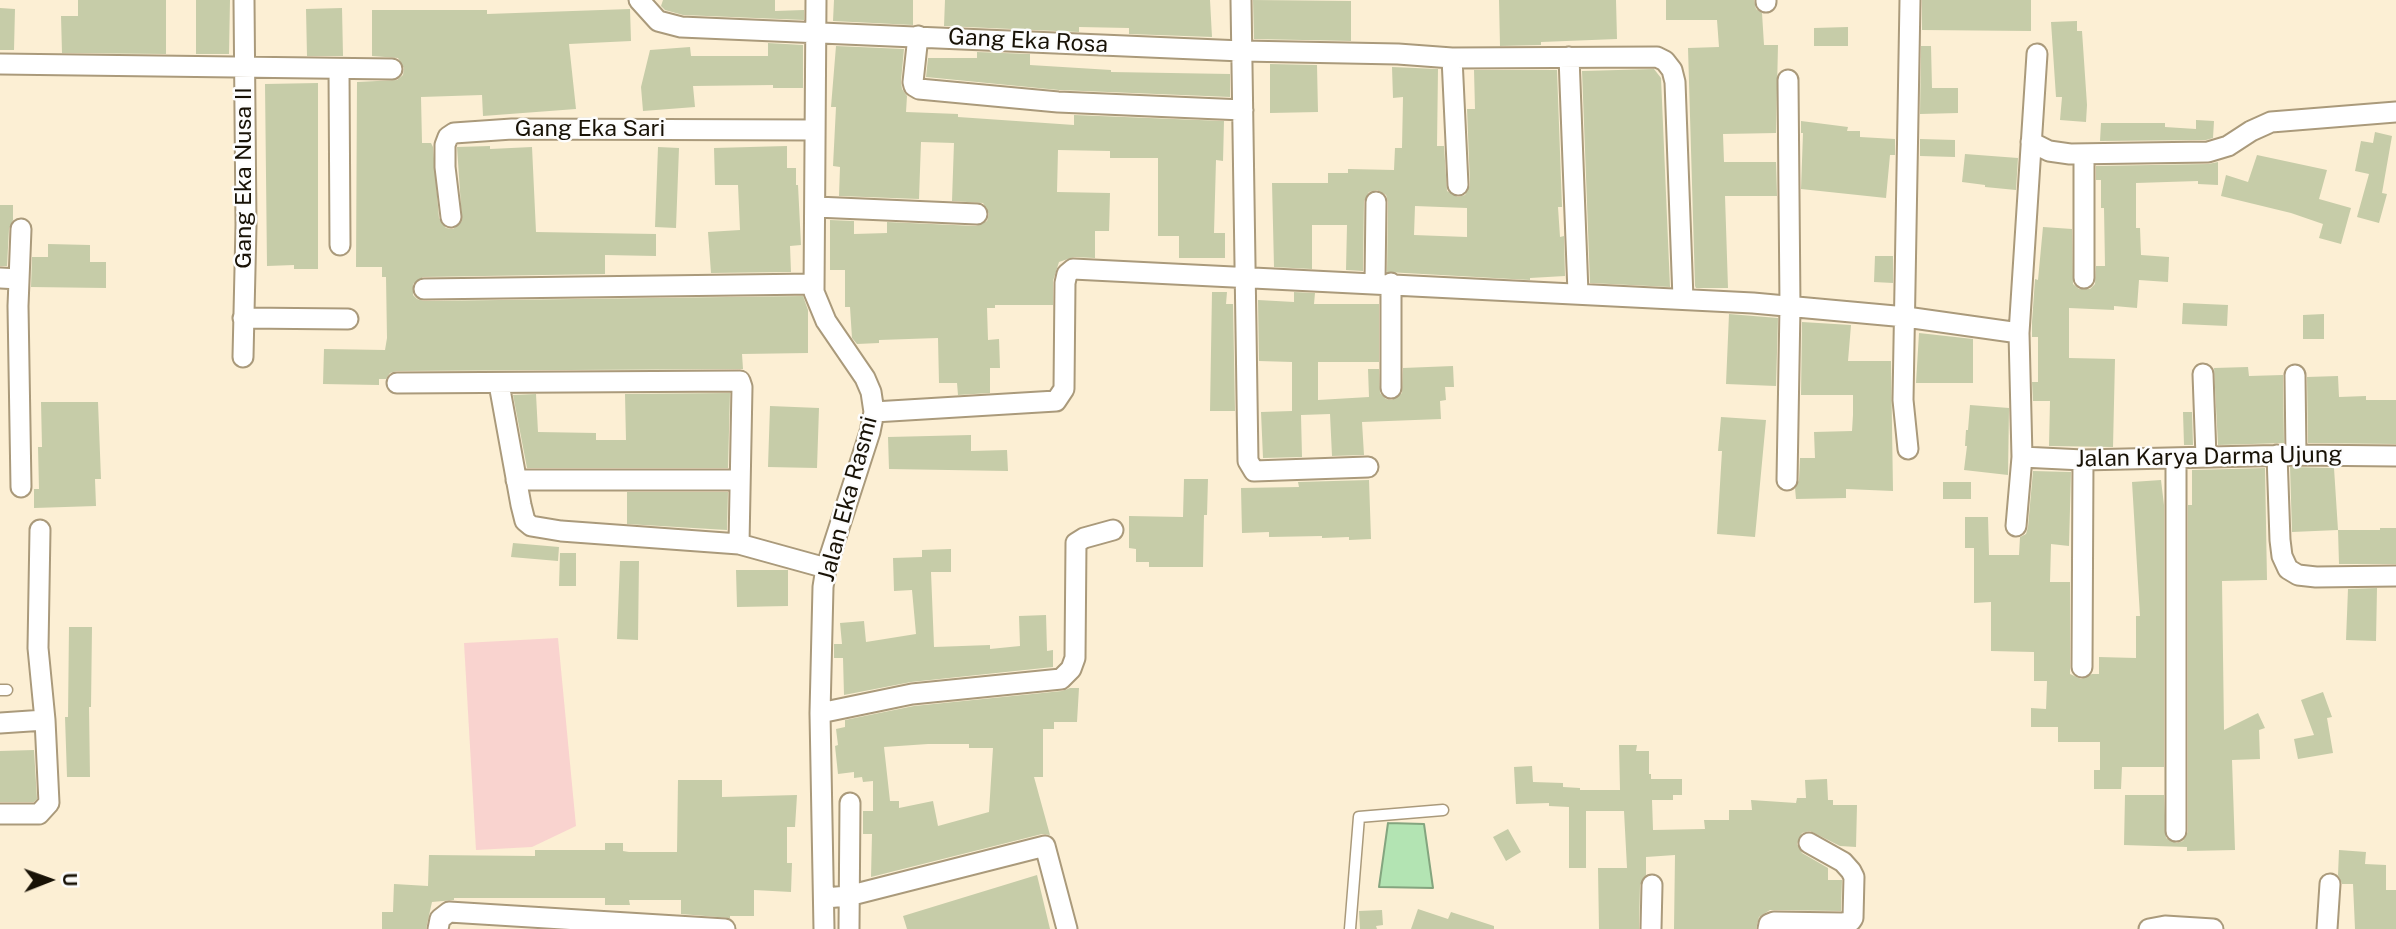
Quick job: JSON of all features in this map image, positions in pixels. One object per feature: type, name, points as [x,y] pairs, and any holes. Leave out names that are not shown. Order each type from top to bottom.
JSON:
[{"type":"street","name":"Gang Eka Nusa II","points":[[243,356],[247,225],[244,0]]},
{"type":"street","name":"Gang Eka Rosa","points":[[639,0],[658,21],[681,27],[1452,58],[1648,55],[1665,61],[1672,70],[1675,82],[1683,299]]},
{"type":"street","name":"Jalan Eka Rasmi","points":[[816,0],[817,207],[814,284],[826,321],[865,378],[871,392],[874,412],[826,568],[823,587],[820,713],[824,929]]},
{"type":"street","points":[[1241,0],[1248,461],[1254,471],[1368,467]]},
{"type":"street","points":[[1908,449],[1903,407],[1910,0]]},
{"type":"street","points":[[918,36],[913,82],[919,89],[1058,102],[1243,110]]},
{"type":"street","points":[[2016,526],[2022,457],[2019,333],[2037,54]]},
{"type":"street","points":[[1569,57],[1578,293]]},
{"type":"street","points":[[1452,58],[1458,185]]},
{"type":"street","points":[[0,64],[392,69]]},
{"type":"street","points":[[339,69],[340,245]]},
{"type":"street","points":[[1787,480],[1790,306],[1788,80]]},
{"type":"street","points":[[2031,142],[2049,151],[2084,155],[2208,152],[2228,146],[2250,131],[2271,122],[2396,112]]},
{"type":"street","name":"Gang Eka Sari","points":[[451,217],[445,145],[448,137],[454,133],[512,129],[815,130]]},
{"type":"street","points":[[2084,155],[2084,278]]},
{"type":"street","points":[[1376,202],[1391,388]]},
{"type":"street","points":[[817,207],[976,214]]},
{"type":"street","points":[[20,229],[9,279],[21,486]]},
{"type":"street","points":[[874,412],[1056,401],[1064,389],[1065,283],[1073,269],[1790,306],[1906,317],[2019,333]]},
{"type":"street","points":[[424,289],[814,284]]},
{"type":"street","points":[[243,318],[348,319]]},
{"type":"street","points":[[2203,374],[2206,457]]},
{"type":"street","points":[[2295,375],[2280,540],[2282,556],[2288,569],[2298,575],[2316,578],[2396,576]]},
{"type":"street","points":[[397,383],[740,381],[739,544]]},
{"type":"street","points":[[499,384],[525,521],[538,528],[739,544],[826,568]]},
{"type":"street","name":"Jalan Karya Darma Ujung","points":[[2022,457],[2083,460],[2287,455],[2396,456]]},
{"type":"street","points":[[2176,459],[2176,831]]},
{"type":"street","points":[[2082,667],[2083,460]]},
{"type":"street","points":[[516,480],[740,480]]},
{"type":"street","points":[[0,814],[39,814],[49,803],[38,648],[40,530]]},
{"type":"street","points":[[820,713],[912,694],[1061,678],[1071,669],[1074,658],[1076,543],[1113,530]]},
{"type":"street","points":[[0,723],[45,720]]},
{"type":"street","points":[[849,929],[850,803]]},
{"type":"street","points":[[1768,929],[1769,923],[1774,922],[1843,923],[1853,918],[1854,877],[1848,866],[1810,844]]},
{"type":"street","points":[[825,898],[848,896],[1045,846],[1068,929]]},
{"type":"street","points":[[2327,929],[2330,884]]},
{"type":"street","points":[[1651,929],[1652,885]]},
{"type":"street","points":[[438,929],[440,919],[449,912],[647,927],[725,929]]},
{"type":"street","points":[[2149,929],[2165,926],[2213,929]]},
{"type":"lane","points":[[1350,929],[1359,817],[1443,810]]},
{"type":"shaded area","points":[[558,638],[576,826],[532,847],[476,850],[464,643]]},
{"type":"shaded area","points":[[1388,823],[1424,824],[1433,888],[1379,887]]},
{"type":"building","points":[[78,0],[166,0],[166,54],[62,53],[61,16],[78,16]]},
{"type":"building","points":[[196,0],[230,0],[229,54],[196,54]]},
{"type":"building","points":[[663,0],[775,0],[775,11],[804,10],[804,20],[683,15],[665,10],[661,6]]},
{"type":"building","points":[[834,0],[913,0],[913,25],[833,21]]},
{"type":"building","points":[[945,0],[1210,0],[1212,37],[1129,34],[1129,28],[1079,27],[1079,32],[944,26]]},
{"type":"building","points":[[1253,0],[1351,1],[1351,41],[1254,39]]},
{"type":"building","points":[[1499,0],[1616,0],[1617,39],[1500,46]]},
{"type":"building","points":[[1666,0],[1754,0],[1756,9],[1762,13],[1764,45],[1778,45],[1776,133],[1723,134],[1724,162],[1776,162],[1777,196],[1725,196],[1728,288],[1695,286],[1688,48],[1719,47],[1717,20],[1666,20]]},
{"type":"building","points":[[1922,0],[2031,0],[2031,31],[1922,30]]},
{"type":"building","points":[[0,8],[15,9],[14,50],[0,50]]},
{"type":"building","points":[[342,8],[343,56],[307,56],[306,9]]},
{"type":"building","points":[[630,9],[631,41],[569,44],[576,109],[483,116],[482,95],[421,97],[422,143],[431,143],[433,147],[439,218],[446,228],[453,229],[462,221],[457,147],[532,147],[536,232],[656,234],[656,256],[605,255],[605,274],[423,277],[413,284],[413,295],[424,301],[803,296],[808,310],[808,353],[742,354],[743,369],[397,371],[390,373],[386,379],[379,379],[379,385],[323,384],[324,349],[385,350],[387,338],[386,277],[382,277],[382,267],[356,267],[357,82],[397,80],[403,75],[404,68],[398,58],[372,56],[372,10],[487,10],[487,14]]},
{"type":"building","points":[[2077,21],[2077,31],[2082,31],[2086,122],[2060,120],[2062,97],[2056,97],[2051,22]]},
{"type":"building","points":[[1848,27],[1848,46],[1814,46],[1814,28]]},
{"type":"building","points":[[768,43],[803,45],[803,88],[773,88],[773,85],[693,86],[695,107],[643,111],[641,87],[650,50],[690,47],[691,56],[768,56]]},
{"type":"building","points":[[836,46],[904,49],[901,81],[907,96],[906,112],[1074,125],[1074,115],[1224,121],[1223,161],[1216,160],[1214,233],[1225,233],[1225,258],[1179,258],[1179,236],[1158,236],[1158,158],[1110,158],[1110,151],[1058,150],[1057,192],[1110,193],[1109,231],[1095,231],[1095,258],[1074,257],[1059,262],[1053,281],[1053,305],[995,305],[995,308],[987,308],[988,340],[999,339],[1000,368],[990,368],[990,393],[958,395],[957,383],[939,383],[938,338],[879,340],[879,343],[857,344],[852,338],[850,307],[845,307],[845,270],[830,270],[830,220],[854,221],[854,234],[887,233],[887,222],[976,226],[987,221],[989,214],[983,203],[952,201],[954,143],[921,142],[919,199],[839,196],[840,167],[833,166],[836,107],[831,107]]},
{"type":"building","points":[[1921,46],[1931,46],[1932,88],[1958,88],[1958,113],[1920,114]]},
{"type":"building","points":[[977,52],[1030,54],[1030,65],[1111,72],[1230,74],[1230,97],[1059,90],[926,77],[928,58],[977,58]]},
{"type":"building","points":[[1270,64],[1317,65],[1318,112],[1270,113]]},
{"type":"building","points":[[1392,67],[1438,69],[1437,146],[1444,146],[1447,191],[1458,197],[1465,195],[1470,185],[1467,109],[1475,109],[1474,70],[1557,70],[1562,207],[1558,207],[1560,237],[1564,236],[1565,276],[1530,280],[1387,272],[1388,202],[1386,195],[1377,190],[1369,192],[1364,201],[1363,271],[1346,270],[1347,225],[1312,225],[1312,269],[1274,267],[1272,183],[1328,183],[1328,173],[1348,173],[1348,169],[1394,170],[1395,148],[1402,148],[1403,97],[1393,98]],"holes":[[[1415,206],[1467,208],[1467,237],[1414,235]]]},
{"type":"building","points":[[1654,69],[1661,78],[1670,287],[1590,283],[1582,71]]},
{"type":"building","points":[[318,83],[318,269],[294,269],[294,265],[267,266],[265,84]]},
{"type":"building","points":[[2196,120],[2214,121],[2213,138],[2100,141],[2101,123],[2165,123],[2165,127],[2196,129]]},
{"type":"building","points":[[1801,121],[1848,127],[1847,131],[1860,131],[1860,137],[1895,139],[1895,155],[1890,155],[1886,198],[1801,189]]},
{"type":"building","points":[[2375,132],[2392,136],[2382,193],[2387,194],[2379,223],[2357,217],[2369,174],[2355,171],[2361,141],[2373,143]]},
{"type":"building","points":[[1920,139],[1955,140],[1955,157],[1920,156]]},
{"type":"building","points":[[787,146],[787,168],[796,168],[801,245],[790,246],[791,272],[711,273],[708,232],[740,230],[738,185],[715,185],[714,148]]},
{"type":"building","points":[[658,147],[679,148],[676,228],[655,227]]},
{"type":"building","points":[[1965,154],[2018,158],[2016,190],[1962,182]]},
{"type":"building","points":[[2257,155],[2327,170],[2319,199],[2351,208],[2341,244],[2319,238],[2323,224],[2291,213],[2221,196],[2226,175],[2248,182]]},
{"type":"building","points":[[2218,162],[2218,185],[2198,184],[2198,181],[2136,183],[2136,228],[2140,228],[2141,255],[2169,257],[2168,282],[2139,280],[2137,308],[2069,308],[2069,358],[2115,359],[2113,447],[2049,446],[2050,401],[2033,401],[2032,382],[2038,382],[2038,337],[2032,337],[2032,322],[2043,227],[2072,229],[2073,284],[2079,289],[2090,289],[2095,284],[2096,266],[2105,266],[2104,208],[2101,208],[2101,180],[2096,180],[2096,166]]},
{"type":"building","points":[[0,205],[13,205],[7,266],[0,266]]},
{"type":"building","points":[[48,244],[90,245],[90,262],[106,262],[106,288],[31,287],[32,257],[48,257]]},
{"type":"building","points":[[1875,256],[1893,256],[1893,283],[1874,282]]},
{"type":"building","points":[[1212,292],[1227,292],[1226,304],[1233,304],[1235,411],[1210,411]]},
{"type":"building","points":[[1294,292],[1315,293],[1314,304],[1379,304],[1379,362],[1318,362],[1318,400],[1369,397],[1368,369],[1379,369],[1380,393],[1386,399],[1392,400],[1402,393],[1403,368],[1453,366],[1454,387],[1445,387],[1446,400],[1440,401],[1441,419],[1362,422],[1364,455],[1332,456],[1330,414],[1301,415],[1302,457],[1263,458],[1261,412],[1292,411],[1292,362],[1259,361],[1258,300],[1294,302]]},
{"type":"building","points":[[2183,303],[2228,305],[2227,326],[2182,324]]},
{"type":"building","points":[[1729,314],[1778,318],[1776,386],[1726,384]]},
{"type":"building","points":[[2324,314],[2324,339],[2303,339],[2303,315]]},
{"type":"building","points":[[1802,322],[1851,325],[1848,361],[1891,361],[1893,491],[1846,489],[1846,498],[1796,499],[1800,458],[1815,458],[1814,432],[1852,431],[1853,415],[1853,395],[1801,395]]},
{"type":"building","points":[[1919,333],[1973,339],[1973,383],[1916,383]]},
{"type":"building","points":[[2248,367],[2249,376],[2283,375],[2284,443],[2218,445],[2214,368]]},
{"type":"building","points":[[2338,376],[2339,397],[2366,396],[2366,400],[2396,400],[2396,444],[2308,443],[2307,377]]},
{"type":"building","points":[[730,393],[728,468],[527,468],[513,395],[536,394],[538,432],[596,433],[596,440],[626,440],[625,394]]},
{"type":"building","points":[[41,402],[98,402],[101,479],[95,479],[96,506],[34,508],[34,489],[39,489],[38,447],[42,447]]},
{"type":"building","points":[[1970,405],[2009,408],[2008,475],[1964,470]]},
{"type":"building","points":[[770,406],[819,408],[817,468],[768,467]]},
{"type":"building","points":[[2183,412],[2192,412],[2193,445],[2184,445]]},
{"type":"building","points":[[1721,417],[1766,420],[1755,537],[1717,534],[1722,451],[1718,451]]},
{"type":"building","points":[[971,435],[971,451],[1007,450],[1008,471],[889,469],[888,437]]},
{"type":"building","points":[[2290,467],[2334,468],[2338,530],[2292,532]]},
{"type":"building","points":[[2265,468],[2267,580],[2222,581],[2224,730],[2258,713],[2265,728],[2259,730],[2260,759],[2232,760],[2235,850],[2187,851],[2187,847],[2124,845],[2125,795],[2164,795],[2166,838],[2177,843],[2183,841],[2188,832],[2188,505],[2192,505],[2192,470]]},
{"type":"building","points":[[2033,471],[2071,472],[2069,546],[2051,544],[2050,582],[2070,582],[2070,674],[2081,679],[2099,674],[2099,657],[2136,658],[2136,616],[2140,616],[2132,482],[2161,480],[2164,505],[2164,767],[2122,767],[2121,789],[2094,789],[2094,770],[2100,770],[2100,742],[2058,742],[2058,727],[2031,727],[2031,708],[2046,709],[2047,681],[2034,681],[2034,652],[1991,651],[1991,602],[1974,603],[1974,548],[1965,548],[1965,517],[1988,517],[1989,555],[2019,555],[2020,537],[2026,534],[2028,527]]},
{"type":"building","points":[[1184,479],[1208,479],[1203,567],[1149,567],[1149,562],[1136,562],[1136,549],[1129,548],[1129,516],[1183,517]]},
{"type":"building","points":[[1369,480],[1371,539],[1269,537],[1269,532],[1242,533],[1241,488],[1299,487],[1298,482]]},
{"type":"building","points":[[1943,482],[1971,482],[1971,499],[1943,499]]},
{"type":"building","points":[[627,492],[728,492],[727,530],[627,524]]},
{"type":"building","points":[[2396,528],[2396,564],[2339,564],[2338,530]]},
{"type":"building","points":[[513,543],[559,547],[558,561],[511,557]]},
{"type":"building","points":[[951,549],[951,572],[931,572],[934,647],[990,645],[990,649],[1020,646],[1019,616],[1046,615],[1047,651],[1053,650],[1053,667],[911,682],[844,695],[843,658],[834,658],[834,644],[842,644],[840,623],[864,621],[866,642],[916,634],[912,590],[894,591],[893,558],[922,557],[922,550]]},
{"type":"building","points":[[560,553],[576,553],[576,586],[559,586]]},
{"type":"building","points":[[620,561],[639,561],[638,640],[617,639]]},
{"type":"building","points":[[736,570],[788,570],[788,606],[737,607]]},
{"type":"building","points":[[2377,588],[2376,641],[2346,640],[2348,589]]},
{"type":"building","points":[[69,627],[92,627],[90,777],[67,777],[65,717],[68,717]]},
{"type":"building","points":[[1079,688],[1077,722],[1054,722],[1054,729],[1043,729],[1043,777],[1034,777],[1050,835],[1042,834],[871,877],[872,834],[863,834],[863,811],[873,811],[873,781],[863,782],[862,777],[854,778],[854,772],[838,774],[836,729],[845,727],[845,720],[914,706]],"holes":[[[969,744],[969,748],[993,748],[989,812],[938,826],[933,801],[899,808],[899,801],[890,801],[884,747]]]},
{"type":"building","points":[[2323,692],[2332,717],[2327,718],[2333,753],[2298,759],[2294,739],[2314,735],[2301,700]]},
{"type":"building","points":[[1619,745],[1637,745],[1636,751],[1649,751],[1651,779],[1682,779],[1682,795],[1673,795],[1673,800],[1652,800],[1653,830],[1705,829],[1704,820],[1729,820],[1729,810],[1752,810],[1751,800],[1796,803],[1797,798],[1806,798],[1805,780],[1827,779],[1828,800],[1833,800],[1833,805],[1857,805],[1856,847],[1840,846],[1810,831],[1802,833],[1797,844],[1802,853],[1828,868],[1828,880],[1842,880],[1841,911],[1770,910],[1759,917],[1756,929],[1674,929],[1675,855],[1646,857],[1646,875],[1640,885],[1639,929],[1599,929],[1598,868],[1627,868],[1624,811],[1586,811],[1586,868],[1569,868],[1569,807],[1549,806],[1549,803],[1516,804],[1514,767],[1532,766],[1533,782],[1563,783],[1563,787],[1580,790],[1620,790]]},
{"type":"building","points":[[34,750],[37,799],[34,802],[0,802],[0,751]]},
{"type":"building","points":[[678,780],[722,780],[722,797],[797,795],[795,827],[787,827],[787,863],[792,863],[791,892],[754,890],[754,916],[730,918],[681,914],[681,900],[629,900],[630,905],[605,905],[605,898],[454,898],[432,902],[426,929],[382,929],[382,912],[393,912],[394,884],[428,886],[429,855],[535,856],[535,850],[605,850],[605,843],[623,843],[623,851],[629,852],[677,852]]},
{"type":"building","points":[[1508,829],[1521,852],[1506,861],[1493,837]]},
{"type":"building","points":[[2339,850],[2366,852],[2365,864],[2386,865],[2386,890],[2396,890],[2396,929],[2355,929],[2353,884],[2342,884],[2338,875]]},
{"type":"building","points":[[1037,875],[1050,929],[907,929],[903,916]]},
{"type":"building","points":[[1418,909],[1448,919],[1451,912],[1494,926],[1494,929],[1411,929]]},
{"type":"building","points":[[1382,910],[1383,925],[1376,926],[1377,929],[1360,929],[1359,911]]}]
